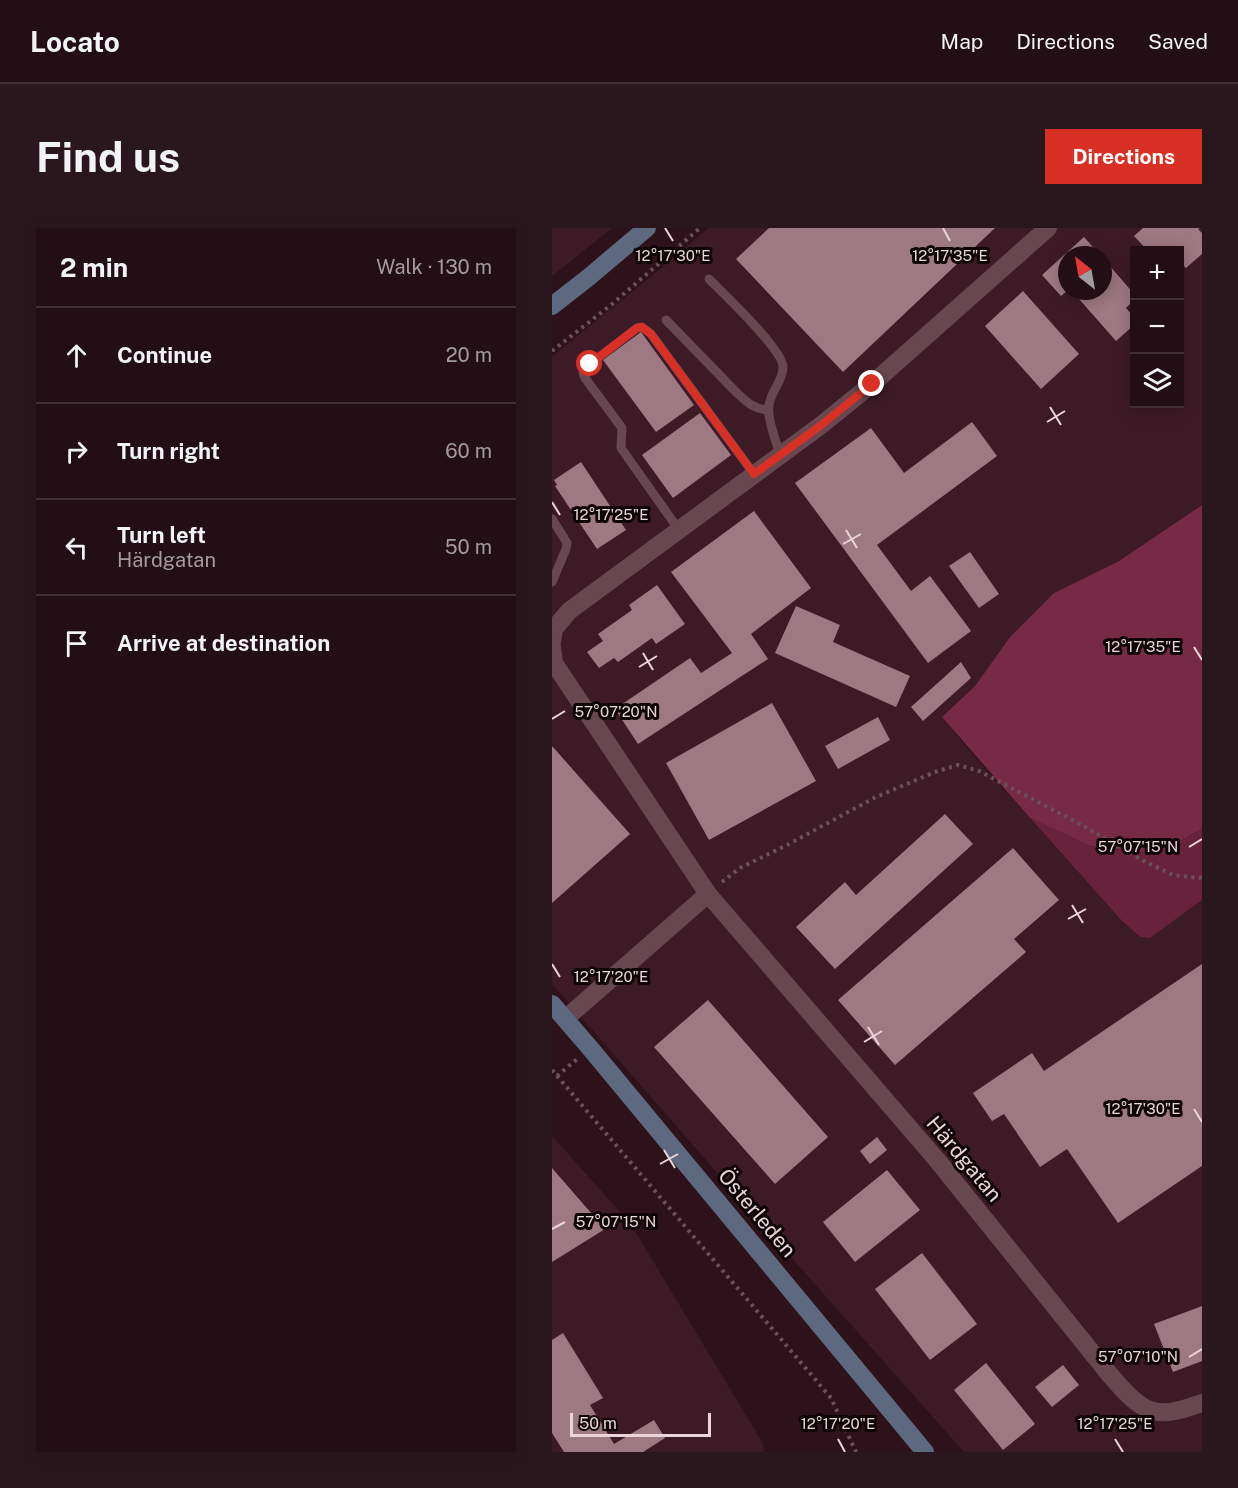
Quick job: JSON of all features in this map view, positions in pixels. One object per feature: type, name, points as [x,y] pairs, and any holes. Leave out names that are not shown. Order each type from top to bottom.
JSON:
[{"type":"main road","points":[[552,306],[646,228]]},
{"type":"main road","name":"Österleden","points":[[552,1004],[926,1452]]},
{"type":"street","name":"Härdgatan","points":[[1048,228],[872,384],[820,426],[568,611],[553,636],[555,663],[708,894],[937,1160],[1125,1392],[1148,1410],[1160,1413],[1183,1410],[1202,1403]]},
{"type":"street","points":[[565,1019],[708,894]]},
{"type":"lane","points":[[709,279],[775,348],[783,364],[782,376],[770,400],[768,410],[780,455]]},
{"type":"lane","points":[[666,320],[744,400],[758,409],[768,410]]},
{"type":"lane","points":[[679,530],[621,448],[622,428],[583,374],[590,364],[637,328],[642,327],[651,334],[754,474]]},
{"type":"lane","points":[[552,519],[567,543],[552,582]]},
{"type":"path","points":[[552,351],[700,228]]},
{"type":"path","points":[[708,894],[740,868],[876,797],[934,772],[958,765],[979,771],[1173,875],[1202,877]]},
{"type":"path","points":[[557,1076],[590,1048]]},
{"type":"path","points":[[552,1070],[831,1398],[856,1452]]},
{"type":"shaded area","points":[[552,228],[612,228],[552,276]]},
{"type":"shaded area","points":[[709,228],[1202,228],[1202,505],[1119,561],[1054,593],[1010,637],[975,686],[942,717],[974,756],[1122,921],[1140,937],[1150,938],[1202,900],[1202,1452],[964,1452],[552,984],[552,356]]},
{"type":"shaded area","points":[[1202,505],[1202,829],[1155,854],[1090,846],[1030,818],[942,717],[975,686],[1010,637],[1054,593],[1119,561]]},
{"type":"shaded area","points":[[1030,818],[1090,846],[1154,854],[1202,829],[1202,900],[1150,938],[1140,937],[1122,921]]},
{"type":"shaded area","points":[[552,1136],[630,1223],[762,1442],[764,1452],[552,1452]]},
{"type":"building","points":[[769,228],[995,228],[843,372],[736,259]]},
{"type":"building","points":[[1143,228],[1200,228],[1198,229],[1202,233],[1202,254],[1186,268],[1184,266],[1184,246],[1143,246],[1134,236]]},
{"type":"building","points":[[1084,237],[1092,246],[1074,246]]},
{"type":"building","points":[[1058,261],[1058,293],[1042,275]]},
{"type":"building","points":[[1112,268],[1130,289],[1130,304],[1126,308],[1130,312],[1130,329],[1116,341],[1080,300],[1112,300]]},
{"type":"building","points":[[1023,291],[1079,354],[1041,389],[985,326]]},
{"type":"building","points":[[641,332],[694,405],[656,432],[603,360]]},
{"type":"building","points":[[700,413],[731,455],[673,498],[642,455]]},
{"type":"building","points":[[972,422],[997,456],[877,545],[911,591],[930,576],[971,631],[928,663],[795,483],[871,428],[904,473]]},
{"type":"building","points":[[581,462],[626,530],[597,549],[555,486],[557,485],[554,480]]},
{"type":"building","points":[[754,511],[811,588],[751,634],[768,659],[638,744],[615,709],[690,658],[701,673],[732,653],[671,572]]},
{"type":"building","points":[[970,552],[999,594],[979,608],[949,566]]},
{"type":"building","points":[[657,585],[685,624],[656,644],[652,638],[618,662],[614,658],[599,668],[587,652],[603,641],[598,634],[632,610],[629,605]]},
{"type":"building","points":[[796,606],[840,625],[833,642],[910,676],[896,707],[775,653]]},
{"type":"building","points":[[961,662],[971,678],[923,721],[911,707]]},
{"type":"building","points":[[772,703],[816,781],[709,840],[666,763]]},
{"type":"building","points":[[878,717],[890,740],[838,769],[825,746]]},
{"type":"building","points":[[552,746],[630,834],[552,903]]},
{"type":"building","points":[[945,814],[973,844],[835,969],[796,927],[845,882],[856,895]]},
{"type":"building","points":[[1013,848],[1059,900],[1014,939],[1026,952],[895,1065],[838,1000]]},
{"type":"building","points":[[1202,964],[1202,1166],[1118,1223],[1067,1149],[1040,1167],[1004,1114],[992,1121],[973,1093],[1032,1053],[1044,1071]]},
{"type":"building","points":[[708,1000],[828,1137],[775,1184],[654,1047]]},
{"type":"building","points":[[877,1137],[887,1150],[870,1164],[860,1151]]},
{"type":"building","points":[[552,1168],[605,1229],[552,1262]]},
{"type":"building","points":[[887,1170],[920,1210],[855,1262],[823,1222]]},
{"type":"building","points":[[922,1253],[977,1324],[930,1360],[875,1289]]},
{"type":"building","points":[[1202,1306],[1202,1361],[1173,1372],[1154,1324]]},
{"type":"building","points":[[563,1333],[603,1398],[590,1405],[614,1444],[654,1420],[665,1438],[643,1452],[564,1452],[552,1433],[552,1340]]},
{"type":"building","points":[[986,1363],[1035,1424],[1003,1450],[954,1390]]},
{"type":"building","points":[[1063,1365],[1079,1385],[1052,1407],[1035,1387]]},
{"type":"route","points":[[590,364],[637,328],[646,329],[754,474],[820,426],[872,384]]}]
